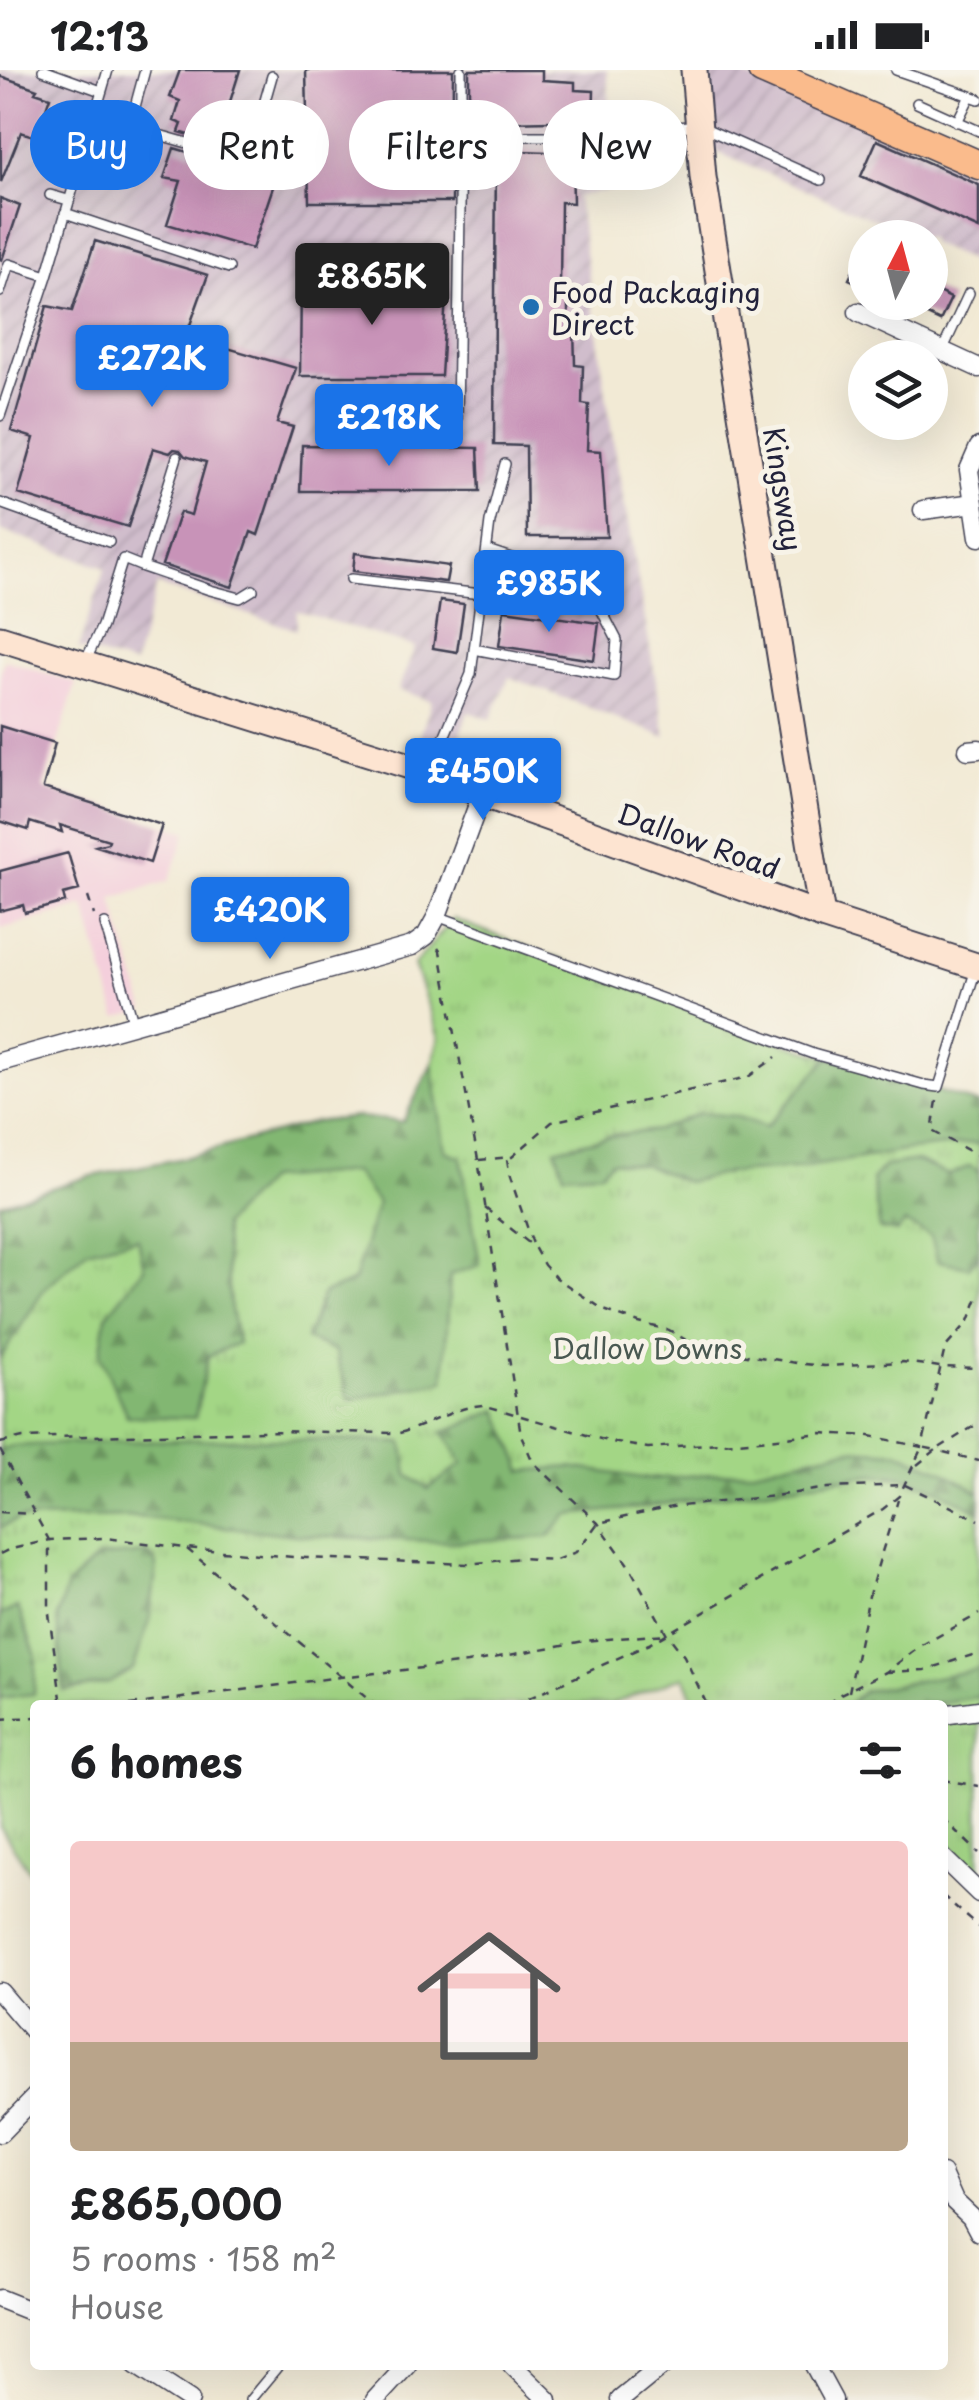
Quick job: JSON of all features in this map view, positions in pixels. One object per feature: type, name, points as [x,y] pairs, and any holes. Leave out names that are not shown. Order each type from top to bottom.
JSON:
[{"type":"main road","points":[[762,70],[979,165]]},
{"type":"street","name":"Kingsway","points":[[694,70],[703,176],[822,916]]},
{"type":"street","points":[[875,320],[918,340]]},
{"type":"street","points":[[948,354],[979,368]]},
{"type":"street","points":[[979,447],[969,470],[979,538]]},
{"type":"street","points":[[923,510],[974,503]]},
{"type":"street","name":"Dallow Road","points":[[0,638],[54,662],[84,665],[429,772],[822,916],[978,966]]},
{"type":"street","points":[[0,1062],[412,946],[426,936],[437,916],[482,794]]},
{"type":"street","points":[[948,1714],[979,1710]]},
{"type":"street","points":[[948,1864],[979,1894]]},
{"type":"street","points":[[0,1992],[30,2027]]},
{"type":"street","points":[[0,2133],[30,2102]]},
{"type":"street","points":[[948,2205],[971,2217],[979,2232]]},
{"type":"street","points":[[0,2299],[30,2311]]},
{"type":"street","points":[[144,2370],[190,2400]]},
{"type":"street","points":[[375,2400],[402,2370]]},
{"type":"street","points":[[517,2370],[548,2400]]},
{"type":"street","points":[[620,2400],[656,2370]]},
{"type":"street","points":[[817,2370],[833,2400]]},
{"type":"lane","points":[[43,70],[101,91]]},
{"type":"lane","points":[[99,100],[108,70]]},
{"type":"lane","points":[[137,100],[145,70]]},
{"type":"lane","points":[[461,70],[461,100]]},
{"type":"lane","points":[[896,70],[974,97],[958,122]]},
{"type":"lane","points":[[163,135],[248,160],[272,76]]},
{"type":"lane","points":[[918,103],[979,131]]},
{"type":"lane","points":[[523,136],[585,136],[698,125],[821,180]]},
{"type":"lane","points":[[0,416],[71,190]]},
{"type":"lane","points":[[322,423],[458,422],[460,190]]},
{"type":"lane","points":[[50,196],[68,200]]},
{"type":"lane","points":[[66,213],[229,268]]},
{"type":"lane","points":[[0,292],[10,264],[46,276]]},
{"type":"lane","points":[[947,340],[969,294]]},
{"type":"lane","points":[[144,567],[177,456]]},
{"type":"lane","points":[[429,772],[470,674],[490,522],[505,464]]},
{"type":"lane","points":[[0,503],[109,542]]},
{"type":"lane","points":[[474,648],[614,676],[616,640],[594,596],[571,578],[487,550]]},
{"type":"lane","points":[[84,665],[102,626],[123,559],[240,598],[253,590]]},
{"type":"lane","points":[[350,579],[481,594]]},
{"type":"lane","points":[[437,916],[792,1046],[939,1087],[978,966]]},
{"type":"lane","points":[[105,924],[134,1025]]},
{"type":"lane","points":[[250,2400],[274,2370]]},
{"type":"path","points":[[426,936],[440,950],[521,1435],[533,1462],[598,1524],[628,1566],[684,1656],[705,1700]]},
{"type":"path","points":[[478,1160],[512,1157],[552,1122],[748,1077],[792,1046]]},
{"type":"path","points":[[939,1087],[932,1130],[979,1156]]},
{"type":"path","points":[[506,1158],[534,1247],[544,1265],[604,1310],[669,1330],[696,1346],[719,1353],[824,1366],[903,1362],[979,1368]]},
{"type":"path","points":[[484,1207],[534,1247]]},
{"type":"path","points":[[849,1692],[870,1591],[899,1496],[922,1447],[945,1348],[969,1321],[979,1294]]},
{"type":"path","points":[[0,1443],[23,1438],[262,1431],[399,1432],[416,1429],[470,1406],[483,1406],[610,1442],[648,1448],[822,1433],[870,1436],[979,1462]]},
{"type":"path","points":[[916,1466],[979,1423]]},
{"type":"path","points":[[0,1450],[48,1540],[50,1614],[61,1700]]},
{"type":"path","points":[[0,1554],[48,1540],[106,1538],[306,1558],[470,1564],[520,1558],[556,1560],[576,1552],[598,1524],[672,1508],[828,1488],[905,1485],[979,1520]]},
{"type":"path","points":[[525,1700],[667,1634],[899,1496]]},
{"type":"path","points":[[0,1512],[34,1514]]},
{"type":"path","points":[[186,1548],[369,1700]]},
{"type":"path","points":[[832,1700],[979,1614]]},
{"type":"path","points":[[168,1700],[467,1663],[584,1641],[667,1634]]},
{"type":"path","points":[[886,1672],[926,1670],[979,1654]]},
{"type":"path","points":[[0,1719],[30,1717]]},
{"type":"path","points":[[948,1781],[979,1786]]},
{"type":"path","points":[[948,1824],[979,1853]]},
{"type":"path","points":[[948,1900],[979,1927]]},
{"type":"shaded area","points":[[0,70],[607,70],[609,100],[543,100],[543,190],[611,190],[577,197],[613,440],[666,737],[509,677],[491,719],[468,712],[450,765],[414,754],[432,701],[398,690],[415,647],[297,611],[297,630],[157,585],[134,665],[78,649],[105,568],[0,530]]},
{"type":"shaded area","points":[[710,70],[728,70],[841,114],[979,175],[979,265],[948,251],[948,220],[876,220],[712,150]]},
{"type":"shaded area","points":[[5,660],[76,683],[44,788],[187,832],[169,881],[112,898],[145,1010],[117,1018],[85,906],[0,929],[0,674]]},
{"type":"green space","name":"Dallow Downs","points":[[453,919],[761,1036],[979,1104],[979,1877],[948,1846],[948,1700],[694,1700],[684,1676],[623,1700],[30,1700],[30,1872],[0,1827],[0,1204],[88,1177],[184,1158],[315,1122],[358,1117],[403,1122],[432,1064],[439,1038],[414,965]]},
{"type":"green space","points":[[829,1057],[979,1104],[979,1145],[909,1150],[686,1182],[645,1165],[611,1161],[601,1172],[564,1174],[555,1149],[657,1130],[700,1113],[735,1116],[766,1127]]},
{"type":"green space","points":[[432,1064],[445,1151],[461,1157],[480,1265],[450,1275],[444,1381],[349,1400],[335,1351],[306,1339],[323,1294],[354,1281],[377,1203],[354,1172],[268,1179],[223,1225],[230,1305],[238,1343],[208,1356],[195,1418],[127,1416],[100,1355],[106,1316],[144,1268],[138,1238],[87,1250],[45,1288],[0,1359],[0,1204],[88,1177],[184,1158],[315,1122],[358,1117],[403,1122]]},
{"type":"green space","points":[[917,1161],[949,1175],[970,1166],[979,1172],[979,1255],[969,1267],[938,1261],[931,1236],[905,1223],[897,1232],[880,1229],[872,1180],[885,1166]]},
{"type":"green space","points":[[498,1410],[523,1471],[571,1467],[649,1479],[748,1471],[848,1449],[899,1452],[979,1492],[979,1512],[937,1489],[903,1477],[872,1474],[568,1515],[548,1537],[452,1542],[296,1535],[138,1517],[19,1519],[0,1528],[0,1450],[12,1446],[207,1440],[403,1443],[408,1475],[428,1489],[463,1463],[443,1432]]},
{"type":"green space","points":[[148,1553],[157,1565],[149,1623],[133,1669],[109,1683],[64,1691],[57,1617],[67,1586],[98,1557]]},
{"type":"green space","points":[[18,1607],[36,1656],[34,1694],[0,1698],[0,1615]]},
{"type":"green space","points":[[979,1669],[979,1697],[948,1701],[853,1700],[864,1691]]},
{"type":"building","points":[[180,70],[240,70],[231,100],[183,100],[183,133],[179,132],[182,124],[174,121],[180,101],[170,97]]},
{"type":"building","points":[[306,70],[453,70],[453,100],[349,100],[349,190],[452,190],[452,202],[309,202],[309,190],[329,190],[329,100],[307,100]]},
{"type":"building","points":[[469,70],[542,70],[542,80],[575,82],[575,90],[594,91],[594,100],[543,100],[543,121],[523,122],[523,100],[469,100]]},
{"type":"building","points":[[0,76],[50,97],[30,100],[30,135],[21,132],[1,182]]},
{"type":"building","points":[[877,140],[979,185],[979,229],[861,176]]},
{"type":"building","points":[[174,148],[183,151],[183,190],[272,190],[252,249],[167,224],[181,181],[164,178]]},
{"type":"building","name":"Food Packaging Direct","points":[[523,151],[543,152],[543,190],[573,190],[573,203],[561,202],[560,286],[568,286],[568,327],[574,327],[575,365],[583,366],[582,404],[589,405],[587,450],[601,451],[607,537],[527,537],[526,446],[494,445],[496,190],[523,190]]},
{"type":"building","points":[[0,198],[20,206],[2,260],[0,259]]},
{"type":"building","points":[[95,241],[208,275],[186,336],[296,368],[277,423],[293,427],[258,535],[251,532],[232,587],[162,565],[180,512],[191,515],[206,462],[185,456],[180,450],[170,453],[153,448],[128,527],[18,494],[34,438],[11,431],[47,306],[72,311]]},
{"type":"building","points":[[301,280],[447,281],[441,376],[300,376]]},
{"type":"building","points":[[302,445],[478,448],[480,491],[300,491]]},
{"type":"building","points":[[355,553],[449,566],[446,582],[353,571]]},
{"type":"building","points":[[440,601],[464,604],[457,652],[433,648]]},
{"type":"building","points":[[504,610],[599,623],[594,660],[499,646]]},
{"type":"building","points":[[0,726],[55,743],[43,788],[162,825],[150,863],[96,846],[109,840],[60,825],[62,832],[30,822],[28,830],[0,821]]},
{"type":"building","points":[[68,853],[79,890],[63,894],[65,902],[25,913],[23,905],[0,911],[0,871]]},
{"type":"place","name":"Food Packaging Direct","points":[[531,307]]}]
